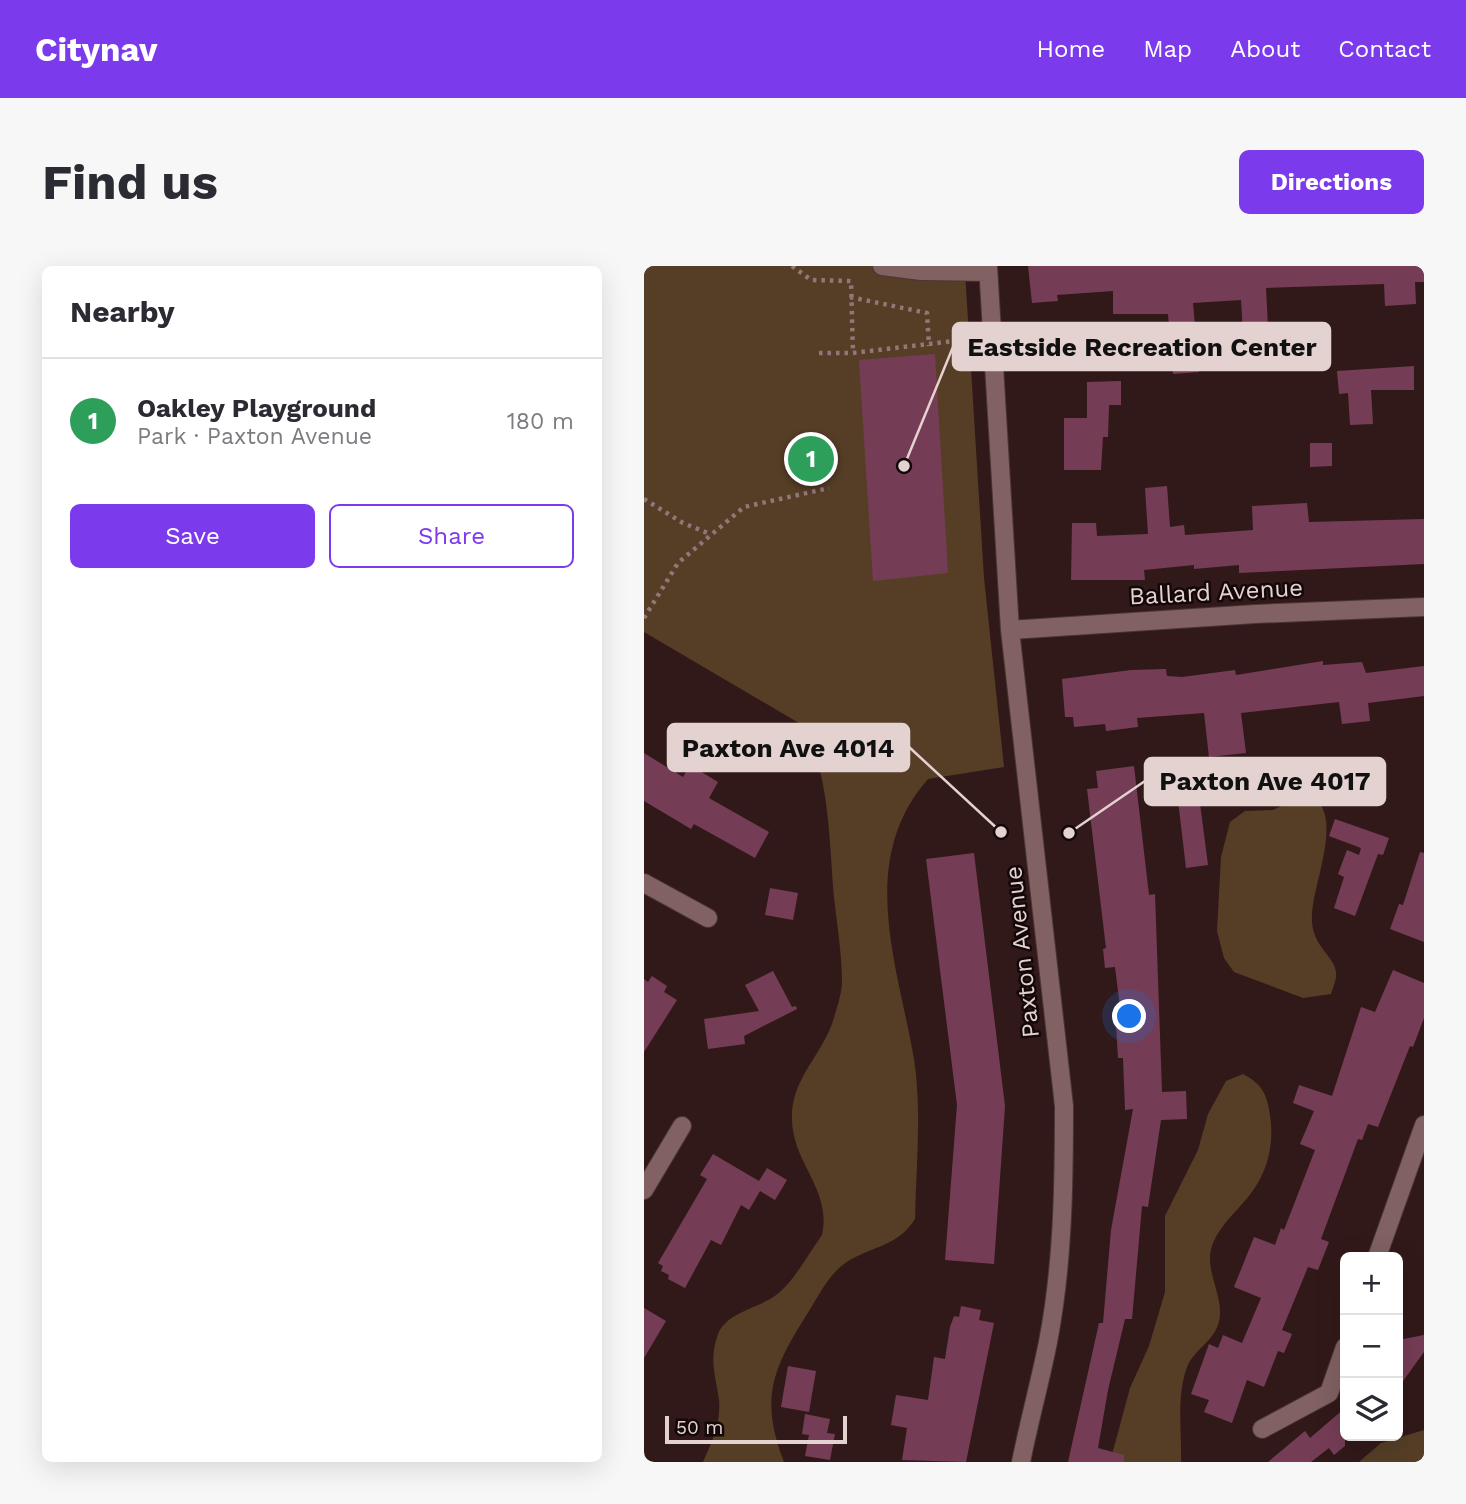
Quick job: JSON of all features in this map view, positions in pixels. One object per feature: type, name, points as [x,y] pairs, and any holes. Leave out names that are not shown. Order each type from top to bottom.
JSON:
[{"type":"street","points":[[882,266],[921,271],[988,269]]},
{"type":"street","name":"Paxton Avenue","points":[[988,269],[1010,630],[1064,1106],[1064,1184],[1059,1263],[1048,1340],[1021,1462]]},
{"type":"street","name":"Ballard Avenue","points":[[1010,630],[1255,614],[1424,607]]},
{"type":"street","points":[[644,883],[708,918]]},
{"type":"street","points":[[1379,1252],[1424,1125]]},
{"type":"street","points":[[644,1190],[682,1126]]},
{"type":"street","points":[[1262,1429],[1329,1392],[1340,1360]]},
{"type":"path","points":[[792,266],[811,281],[851,281],[853,353]]},
{"type":"path","points":[[850,298],[927,313],[929,346]]},
{"type":"path","points":[[819,353],[853,353],[929,346],[971,339]]},
{"type":"path","points":[[876,358],[877,349]]},
{"type":"path","points":[[644,618],[678,563],[744,507],[829,488]]},
{"type":"path","points":[[644,499],[683,523],[710,534]]},
{"type":"shaded area","points":[[644,266],[964,266],[965,272],[984,578],[1004,767],[928,779],[906,811],[893,844],[888,879],[888,915],[892,951],[914,1059],[918,1099],[915,1219],[900,1236],[853,1258],[833,1274],[786,1350],[771,1401],[776,1439],[784,1462],[703,1462],[719,1417],[714,1354],[721,1328],[736,1315],[765,1302],[781,1291],[822,1235],[822,1204],[794,1136],[792,1120],[796,1092],[829,1031],[842,986],[827,810],[819,767],[804,726],[644,632]]},
{"type":"shaded area","points":[[1298,798],[1318,802],[1326,818],[1325,845],[1313,903],[1312,926],[1318,943],[1335,967],[1336,975],[1331,994],[1303,998],[1234,972],[1224,958],[1217,931],[1221,857],[1230,822],[1245,811],[1273,810]]},
{"type":"shaded area","points":[[1243,1074],[1259,1086],[1267,1101],[1271,1127],[1270,1151],[1258,1183],[1222,1227],[1211,1248],[1210,1263],[1219,1300],[1219,1323],[1187,1367],[1181,1402],[1181,1462],[1110,1462],[1130,1388],[1149,1346],[1165,1292],[1165,1216],[1198,1150],[1208,1114],[1226,1081]]},
{"type":"shaded area","points":[[1424,1430],[1424,1462],[1359,1462],[1381,1443],[1403,1441],[1403,1436]]},
{"type":"building","points":[[1028,266],[1424,266],[1424,282],[1415,282],[1416,304],[1385,306],[1384,284],[1266,288],[1270,367],[1245,369],[1241,300],[1193,303],[1199,372],[1173,374],[1168,314],[1113,314],[1113,291],[1057,295],[1058,301],[1032,303]]},
{"type":"building","points":[[935,354],[948,573],[873,581],[859,360]]},
{"type":"building","points":[[1414,366],[1414,390],[1371,390],[1373,424],[1350,425],[1348,393],[1339,394],[1337,371]]},
{"type":"building","points":[[1121,381],[1121,405],[1109,405],[1108,437],[1103,437],[1101,470],[1064,470],[1064,418],[1087,418],[1087,382]]},
{"type":"building","points":[[1310,443],[1332,443],[1332,466],[1310,467]]},
{"type":"building","points":[[1167,486],[1170,527],[1184,525],[1185,535],[1253,530],[1252,506],[1307,503],[1309,522],[1424,519],[1424,564],[1239,573],[1239,565],[1194,569],[1194,565],[1144,570],[1145,580],[1071,580],[1072,523],[1096,523],[1097,536],[1148,534],[1145,488]]},
{"type":"building","points":[[1323,661],[1323,665],[1362,662],[1366,673],[1424,666],[1424,696],[1368,703],[1370,721],[1342,724],[1339,702],[1241,713],[1246,753],[1209,757],[1204,713],[1137,718],[1138,727],[1106,731],[1105,724],[1074,727],[1073,717],[1065,717],[1062,679],[1131,670],[1166,669],[1167,676],[1182,677],[1235,670],[1236,675]]},
{"type":"building","points":[[644,753],[683,777],[690,765],[718,782],[709,798],[769,832],[755,858],[694,824],[691,829],[644,801]]},
{"type":"building","points":[[1134,766],[1149,895],[1155,894],[1162,1092],[1186,1091],[1187,1119],[1161,1120],[1148,1207],[1142,1206],[1132,1319],[1125,1319],[1108,1390],[1098,1448],[1124,1455],[1124,1462],[1068,1462],[1099,1323],[1103,1323],[1111,1230],[1133,1109],[1125,1110],[1123,1058],[1118,1058],[1115,1008],[1120,1007],[1115,967],[1105,968],[1103,949],[1106,948],[1087,789],[1098,788],[1096,771]]},
{"type":"building","points":[[1196,773],[1208,865],[1186,868],[1175,775]]},
{"type":"building","points":[[1335,819],[1389,838],[1383,855],[1378,854],[1355,916],[1334,908],[1344,877],[1338,874],[1347,850],[1359,855],[1361,848],[1329,836]]},
{"type":"building","points":[[1420,852],[1424,853],[1424,942],[1390,929],[1399,904],[1403,905]]},
{"type":"building","points":[[974,853],[1005,1106],[994,1264],[945,1260],[957,1105],[926,859]]},
{"type":"building","points":[[770,888],[798,893],[793,920],[765,915]]},
{"type":"building","points":[[1393,970],[1424,983],[1424,1018],[1378,1127],[1368,1124],[1362,1140],[1358,1139],[1321,1239],[1329,1242],[1318,1270],[1308,1267],[1282,1330],[1292,1334],[1284,1353],[1278,1351],[1264,1387],[1247,1380],[1232,1423],[1204,1412],[1209,1400],[1191,1394],[1209,1344],[1218,1348],[1223,1335],[1242,1343],[1261,1298],[1234,1287],[1254,1237],[1275,1245],[1281,1228],[1284,1230],[1315,1150],[1300,1144],[1314,1111],[1293,1103],[1299,1085],[1332,1096],[1361,1007],[1375,1012]]},
{"type":"building","points":[[773,971],[792,1007],[796,1006],[797,1009],[744,1036],[745,1044],[708,1049],[704,1019],[759,1011],[745,985]]},
{"type":"building","points":[[652,976],[667,986],[664,992],[677,1000],[644,1052],[644,979],[648,982]]},
{"type":"building","points":[[713,1154],[759,1181],[767,1168],[787,1180],[775,1200],[760,1191],[749,1210],[741,1205],[721,1245],[711,1240],[685,1288],[668,1279],[669,1275],[661,1271],[663,1266],[658,1263],[707,1179],[700,1175]]},
{"type":"building","points":[[961,1306],[981,1310],[979,1320],[994,1323],[966,1462],[902,1460],[907,1428],[891,1425],[896,1395],[928,1400],[934,1357],[945,1359],[950,1327],[954,1316],[959,1317]]},
{"type":"building","points":[[644,1308],[666,1321],[644,1358]]},
{"type":"building","points":[[1424,1335],[1424,1352],[1403,1381],[1403,1378],[1403,1339]]},
{"type":"building","points":[[788,1366],[816,1371],[809,1412],[781,1407]]},
{"type":"building","points":[[1340,1412],[1340,1441],[1345,1441],[1345,1446],[1334,1455],[1329,1448],[1311,1462],[1268,1462],[1305,1431],[1310,1438]]},
{"type":"building","points":[[805,1414],[830,1419],[827,1433],[835,1434],[830,1460],[805,1456],[809,1435],[802,1434]]},
{"type":"place","name":"Oakley Playground","points":[[811,459]]},
{"type":"place","name":"Eastside Recreation Center","points":[[904,466]]},
{"type":"place","name":"Paxton Ave 4014","points":[[1001,832]]},
{"type":"place","name":"Paxton Ave 4017","points":[[1069,833]]}]
